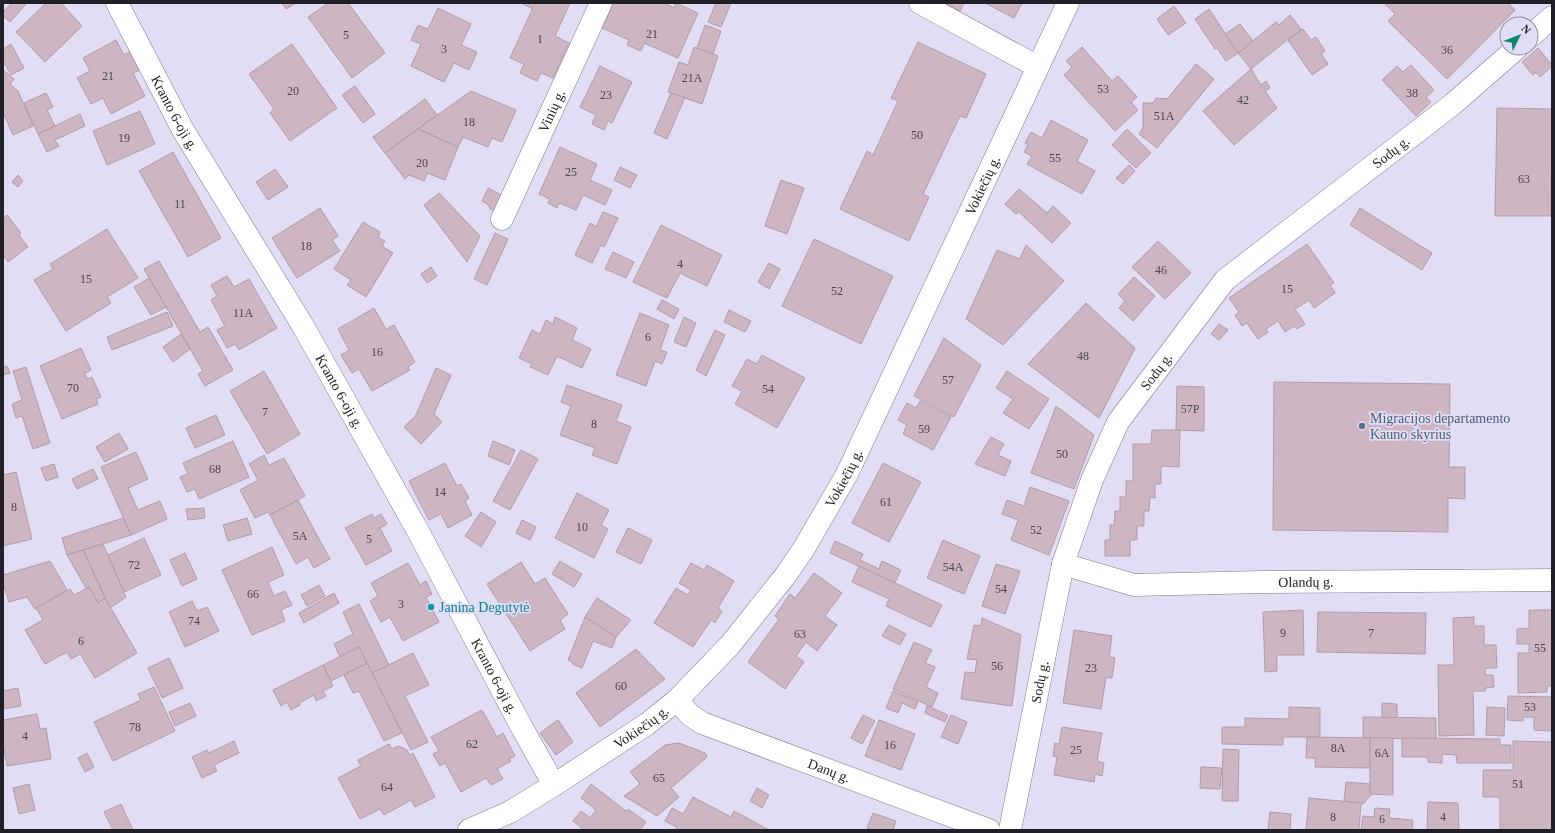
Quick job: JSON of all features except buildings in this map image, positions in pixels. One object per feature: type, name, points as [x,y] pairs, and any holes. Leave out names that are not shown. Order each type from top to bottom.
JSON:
[{"type":"street","name":"Kranto 6-oji g.","points":[[116,3],[183,130],[303,326],[420,533],[554,785]]},
{"type":"street","name":"Vinių g.","points":[[502,219],[601,3]]},
{"type":"street","points":[[920,3],[1038,67]]},
{"type":"street","name":"Vokiečių g.","points":[[469,830],[510,812],[554,785],[647,724],[677,700],[730,645],[785,576],[803,550],[847,474],[1068,3]]},
{"type":"street","points":[[1539,29],[1552,17]]},
{"type":"street","name":"Sodų g.","points":[[1010,830],[1063,564],[1092,480],[1118,422],[1225,280],[1453,104],[1508,56]]},
{"type":"street","name":"Olandų g.","points":[[1063,564],[1134,585],[1262,582],[1552,580]]},
{"type":"street","name":"Danų g.","points":[[677,700],[690,715],[702,723],[989,830]]},
{"type":"place","name":"Migracijos departamento Kauno skyrius","points":[[1362,426]]},
{"type":"place","name":"Janina Degutytė","points":[[431,607]]}]
